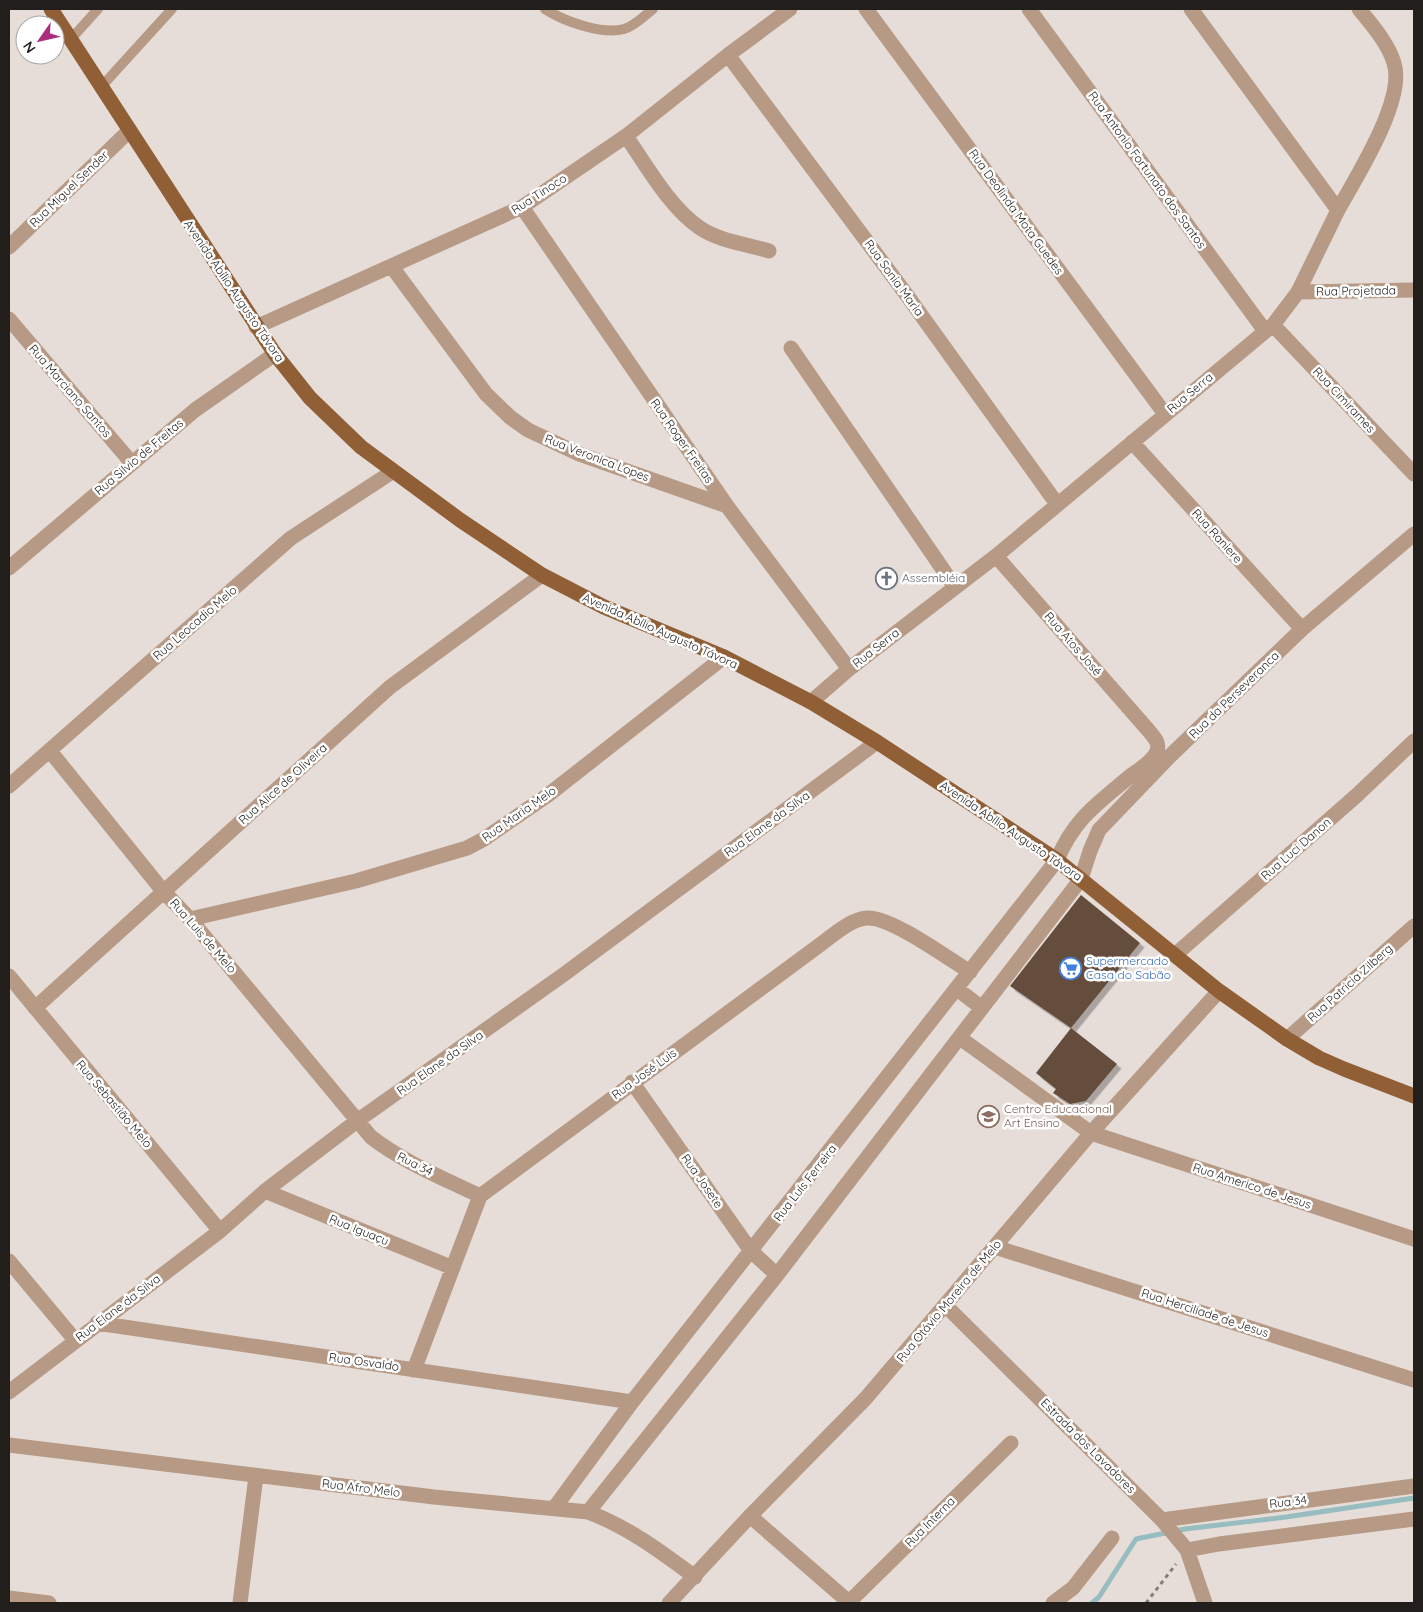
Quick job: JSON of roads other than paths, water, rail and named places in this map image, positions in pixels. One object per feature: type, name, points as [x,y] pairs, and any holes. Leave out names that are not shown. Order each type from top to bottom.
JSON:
[{"type":"main road","name":"Avenida Abílio Augusto Távora","points":[[51,9],[275,354],[310,398],[333,422],[392,472],[542,574],[604,607],[724,657],[811,702],[877,742],[1057,860],[1219,991],[1286,1039],[1335,1066],[1414,1096]]},
{"type":"street","name":"Rua Tinoco","points":[[256,327],[522,208],[626,136],[728,54],[790,9]]},
{"type":"street","name":"Rua Deolinda Mota Guedes","points":[[866,9],[1165,414]]},
{"type":"street","name":"Rua Antonio Fortunato dos Santos","points":[[1029,9],[1269,328]]},
{"type":"street","points":[[1191,9],[1338,210]]},
{"type":"street","name":"Rua Serra","points":[[811,702],[849,669],[996,556],[1269,328],[1298,292],[1338,210],[1387,117],[1396,74],[1395,63],[1386,45],[1359,9]]},
{"type":"street","name":"Rua Sonia Maria","points":[[728,54],[906,294],[1057,504]]},
{"type":"street","name":"Rua Miguel Sender","points":[[9,247],[129,131]]},
{"type":"street","points":[[626,136],[688,219],[715,235],[769,251]]},
{"type":"street","name":"Rua Roger Freitas","points":[[522,208],[727,506],[849,669]]},
{"type":"street","name":"Rua Veronica Lopes","points":[[392,267],[486,394],[511,418],[528,430],[579,454],[727,506]]},
{"type":"street","name":"Rua Projetada","points":[[1298,292],[1414,290]]},
{"type":"street","name":"Rua Marciano Santos","points":[[9,319],[131,462]]},
{"type":"street","name":"Rua Cimirames","points":[[1269,328],[1414,474]]},
{"type":"street","points":[[791,348],[955,587]]},
{"type":"street","name":"Rua Silvio de Freitas","points":[[9,568],[131,462],[195,410],[275,354]]},
{"type":"street","name":"Rua Raniere","points":[[1132,442],[1302,629]]},
{"type":"street","name":"Rua Leocadio Melo","points":[[9,786],[291,538],[392,472]]},
{"type":"street","name":"Rua da Perseveranca","points":[[1081,878],[1099,830],[1170,756],[1302,629],[1414,534]]},
{"type":"street","name":"Rua Atos José","points":[[996,556],[1149,731]]},
{"type":"street","name":"Rua Alice de Oliveira","points":[[35,1008],[390,687],[542,574]]},
{"type":"street","name":"Rua Maria Melo","points":[[190,919],[356,882],[467,848],[484,840],[548,795],[724,657]]},
{"type":"street","name":"Rua Luís Ferreira","points":[[555,1507],[632,1402],[1057,860],[1068,836],[1083,818],[1156,754],[1158,744],[1149,731]]},
{"type":"street","name":"Rua Luci Danon","points":[[1175,955],[1356,796],[1414,741]]},
{"type":"street","name":"Rua Elane da Silva","points":[[9,1392],[220,1231],[265,1191],[357,1121],[555,980],[877,742]]},
{"type":"street","name":"Rua Luis de Melo","points":[[50,751],[163,891],[190,919],[357,1121]]},
{"type":"street","points":[[588,1512],[777,1274],[1081,878]]},
{"type":"street","name":"Rua José Luis","points":[[480,1196],[817,947],[857,921],[877,918],[894,926],[970,972]]},
{"type":"street","name":"Rua Patricia Zilberg","points":[[1286,1039],[1414,926]]},
{"type":"street","name":"Rua Sebastião Melo","points":[[9,976],[220,1231]]},
{"type":"street","points":[[957,989],[982,1008]]},
{"type":"street","name":"Rua Otávio Moreira de Melo","points":[[669,1603],[750,1516],[866,1398],[946,1306],[1090,1133],[1219,991]]},
{"type":"street","name":"Rua Americo de Jesus","points":[[960,1038],[1090,1133],[1414,1239]]},
{"type":"street","name":"Rua Josete","points":[[632,1082],[751,1251],[777,1274]]},
{"type":"street","name":"Rua 34","points":[[357,1121],[386,1148],[480,1196]]},
{"type":"street","name":"Rua Iguaçu","points":[[265,1191],[453,1268]]},
{"type":"street","points":[[414,1370],[480,1196]]},
{"type":"street","name":"Rua Herciliade de Jesus","points":[[995,1247],[1414,1380]]},
{"type":"street","points":[[9,1261],[75,1340]]},
{"type":"street","name":"Estrada dos Lavadores","points":[[946,1306],[1165,1523],[1185,1547],[1205,1603]]},
{"type":"street","name":"Rua Osvaldo","points":[[97,1323],[632,1402]]},
{"type":"street","name":"Rua Interna","points":[[750,1516],[849,1603],[1011,1443]]},
{"type":"street","name":"Rua Afro Melo","points":[[9,1445],[434,1497],[555,1507],[588,1512],[612,1521],[643,1538],[695,1577]]},
{"type":"street","points":[[240,1603],[256,1476]]},
{"type":"street","name":"Rua 34","points":[[1165,1523],[1414,1486]]},
{"type":"street","points":[[1185,1547],[1414,1519]]},
{"type":"street","points":[[1054,1603],[1073,1588],[1112,1538]]},
{"type":"street","points":[[9,1598],[49,1603]]},
{"type":"lane","points":[[71,39],[98,9]]},
{"type":"lane","points":[[101,87],[172,9]]},
{"type":"lane","points":[[545,9],[565,20],[615,30],[633,25],[653,9]]},
{"type":"waterway","points":[[1092,1603],[1099,1597],[1136,1539],[1185,1529],[1286,1517],[1414,1498]]},
{"type":"place","name":"Assembléia","points":[[886,578]]},
{"type":"place","name":"Supermercado Casa do Sabão","points":[[1070,968]]},
{"type":"place","name":"Centro Educacional Art Ensino","points":[[988,1116]]}]
